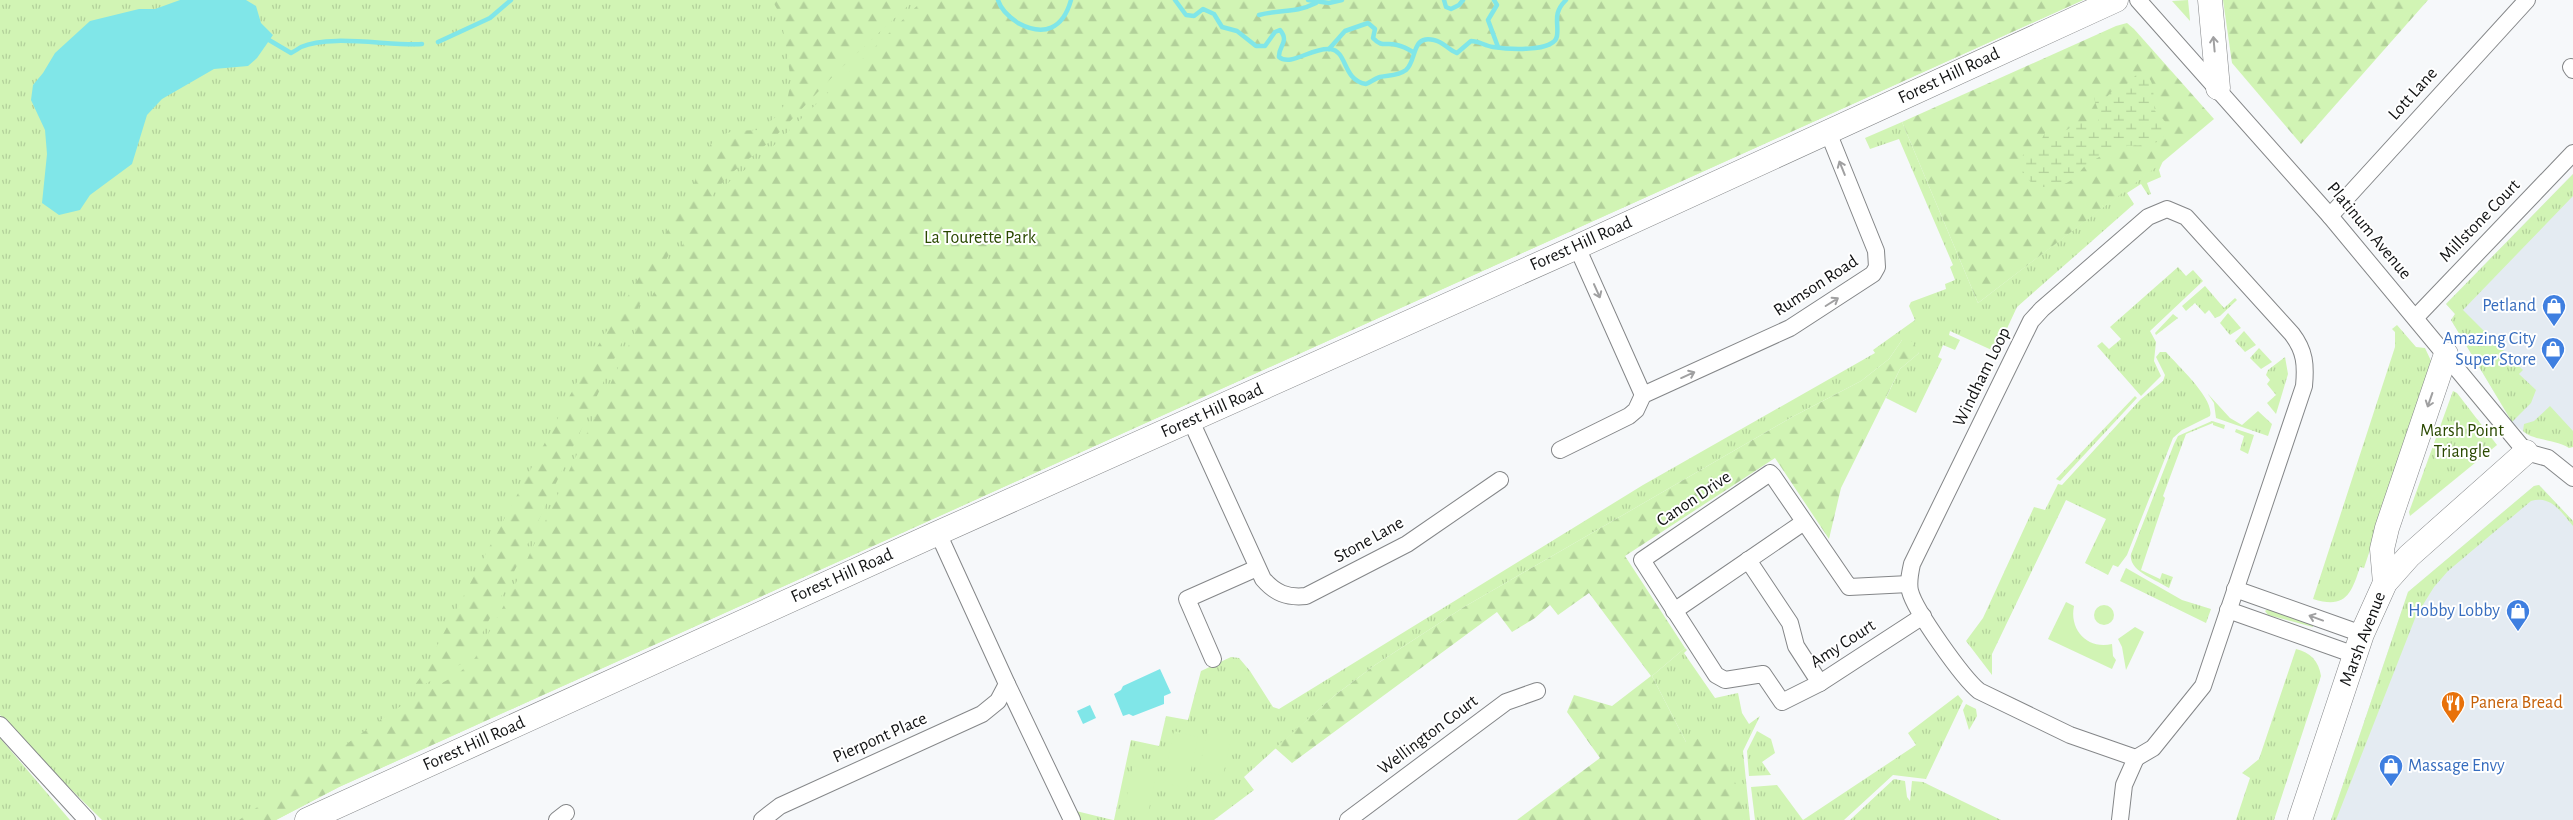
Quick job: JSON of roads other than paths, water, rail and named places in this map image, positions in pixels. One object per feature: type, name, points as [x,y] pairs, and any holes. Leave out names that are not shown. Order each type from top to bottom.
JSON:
[{"type":"street","name":"Forest Hill Road","points":[[307,820],[938,533],[1577,247],[2116,0]]},
{"type":"street","name":"Platinum Avenue","points":[[2138,0],[2330,216],[2416,317],[2526,452]]},
{"type":"street","points":[[2210,0],[2218,88]]},
{"type":"street","name":"Lott Lane","points":[[2330,216],[2527,0]]},
{"type":"street","name":"Rumson Road","points":[[1560,450],[1629,416],[1643,396],[1790,328],[1873,274],[1877,267],[1876,251],[1828,132]]},
{"type":"street","name":"Millstone Court","points":[[2416,317],[2573,152]]},
{"type":"street","name":"Windham Loop","points":[[1909,584],[1912,564],[2032,321],[2042,309],[2148,217],[2167,209],[2186,217],[2292,334],[2304,357],[2304,386],[2203,686],[2153,748],[2136,758]]},
{"type":"street","points":[[1577,247],[1643,396]]},
{"type":"street","points":[[2385,583],[2382,549],[2387,528],[2446,354]]},
{"type":"street","name":"Stone Lane","points":[[1191,421],[1257,568],[1271,588],[1293,598],[1306,596],[1407,544],[1500,480]]},
{"type":"street","points":[[2526,452],[2548,458],[2573,478]]},
{"type":"street","name":"Marsh Avenue","points":[[2300,820],[2358,645],[2385,583],[2409,556],[2526,452]]},
{"type":"street","name":"Canon Drive","points":[[1782,702],[1763,674],[1725,680],[1716,675],[1642,562],[1644,558],[1770,473],[1774,476],[1849,587],[1909,584]]},
{"type":"street","points":[[1674,611],[1804,522]]},
{"type":"street","points":[[938,533],[1072,820]]},
{"type":"street","points":[[1748,560],[1790,623],[1796,646],[1820,683]]},
{"type":"street","points":[[1213,659],[1187,599],[1257,568]]},
{"type":"street","points":[[1909,584],[1910,593],[1923,616],[1979,691],[2070,735],[2136,758],[2124,785],[2120,820]]},
{"type":"street","points":[[2235,589],[2358,645]]},
{"type":"street","points":[[2228,610],[2358,645]]},
{"type":"street","name":"Amy Court","points":[[1782,702],[1820,683],[1923,616]]},
{"type":"street","name":"Pierpont Place","points":[[762,820],[780,806],[982,714],[998,701],[1007,684]]},
{"type":"street","name":"Wellington Court","points":[[1357,817],[1506,702],[1536,691]]},
{"type":"street","points":[[0,725],[87,820]]},
{"type":"water","points":[[180,0],[246,0],[256,6],[261,23],[273,35],[257,58],[248,66],[214,69],[162,99],[147,115],[132,164],[90,195],[80,210],[59,215],[42,203],[47,154],[45,130],[31,100],[33,85],[55,53],[90,21],[139,9],[155,9]]},
{"type":"water","points":[[1160,669],[1171,693],[1164,696],[1164,704],[1133,716],[1129,714],[1123,716],[1114,694],[1121,690],[1123,686]]},
{"type":"water","points":[[1090,705],[1096,718],[1083,724],[1077,711]]},
{"type":"waterway","points":[[438,42],[490,18],[511,0]]},
{"type":"waterway","points":[[998,0],[1006,13],[1018,23],[1027,27],[1044,30],[1058,24],[1063,18],[1071,0]]},
{"type":"waterway","points":[[1175,0],[1186,15],[1194,16],[1203,9],[1214,14],[1222,27],[1237,31],[1256,46],[1265,46],[1275,32],[1280,30],[1284,41],[1279,57],[1284,59],[1290,60],[1323,49],[1336,51],[1353,77],[1366,84],[1378,78],[1406,70],[1412,61],[1418,44],[1427,39],[1437,41],[1457,53],[1471,41],[1508,49],[1529,49],[1548,45],[1557,36],[1557,18],[1559,10],[1566,0]]},
{"type":"waterway","points":[[1308,0],[1329,3],[1342,0]]},
{"type":"waterway","points":[[1444,0],[1446,7],[1451,9],[1459,5],[1463,0]]},
{"type":"waterway","points":[[1494,0],[1497,5],[1488,20],[1498,47]]},
{"type":"waterway","points":[[1259,15],[1301,9],[1316,3]]},
{"type":"waterway","points":[[1329,49],[1345,31],[1368,23],[1375,29],[1373,38],[1379,43],[1399,45],[1413,52]]},
{"type":"waterway","points":[[269,40],[291,53],[313,43],[328,41],[422,44]]},
{"type":"place","name":"Petland","points":[[2554,327]]},
{"type":"place","name":"Amazing City Super Store","points":[[2553,370]]},
{"type":"place","name":"Hobby Lobby","points":[[2518,632]]},
{"type":"place","name":"Panera Bread","points":[[2453,724]]},
{"type":"place","name":"Massage Envy","points":[[2391,787]]},
{"type":"park label","name":"La Tourette Park","points":[[980,238]]},
{"type":"park label","name":"Marsh Point Triangle","points":[[2462,441]]}]
